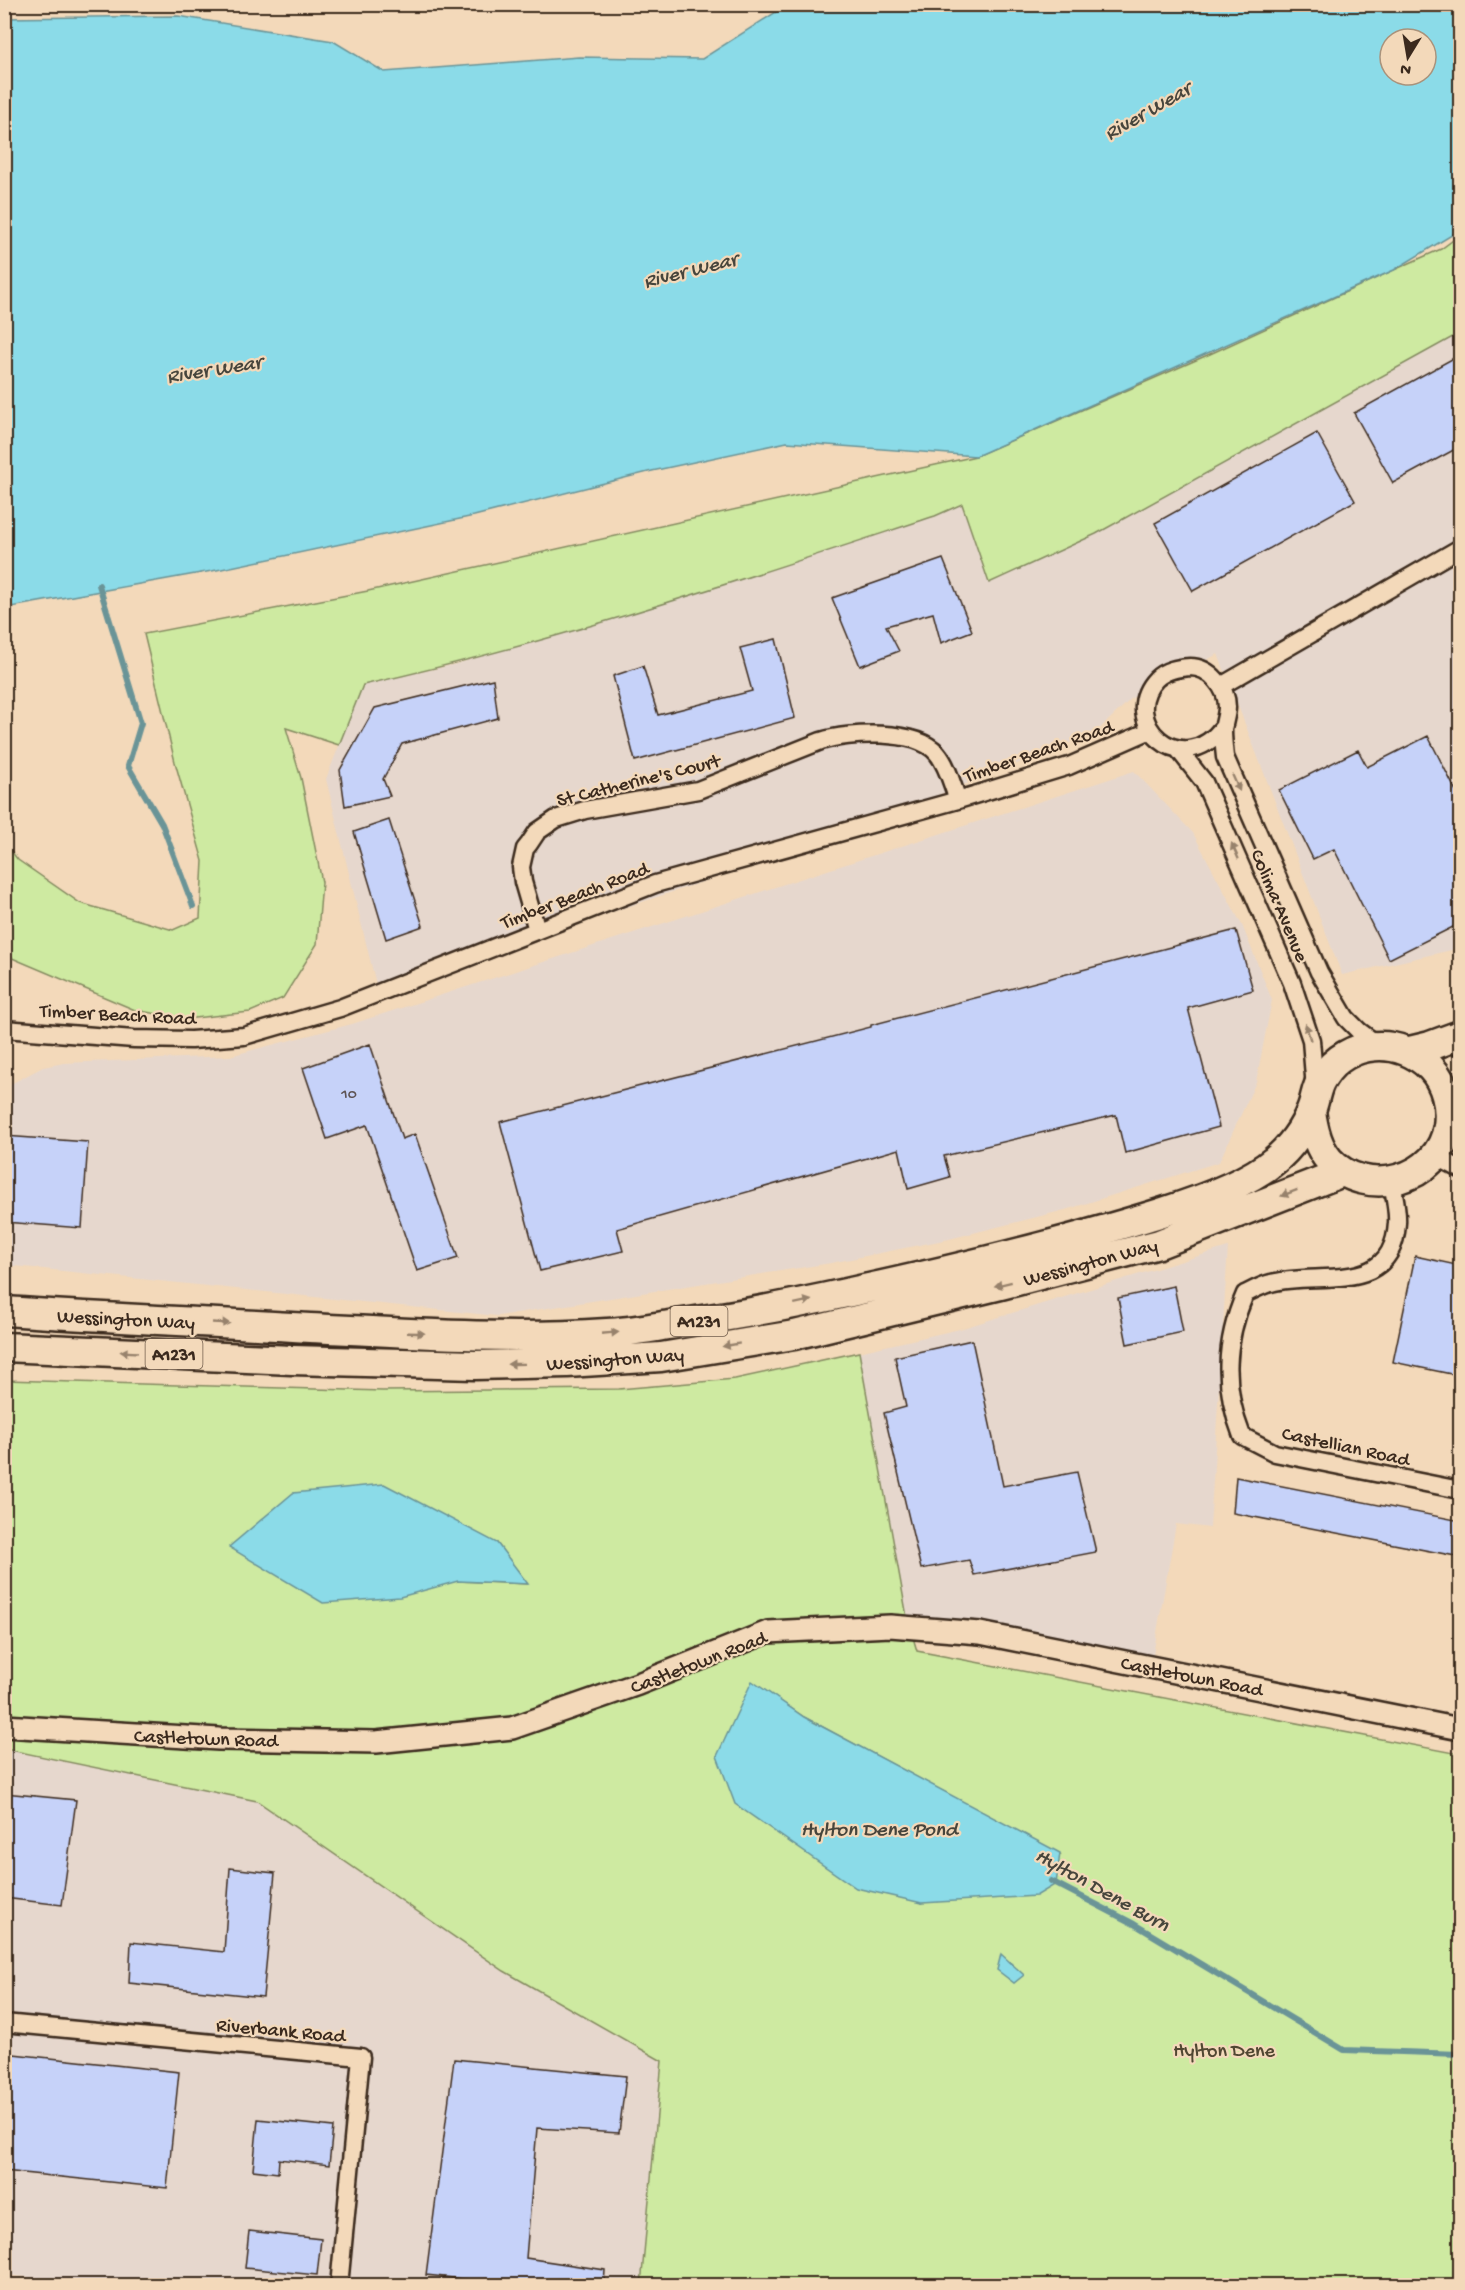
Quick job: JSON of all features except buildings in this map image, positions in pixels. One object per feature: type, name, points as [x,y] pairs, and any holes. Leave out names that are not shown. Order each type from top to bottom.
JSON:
[{"type":"highway","name":"Wessington Way","points":[[1409,1051],[1461,1035]]},
{"type":"highway","name":"Wessington Way","points":[[4,1311],[489,1336],[609,1333],[752,1313],[944,1272],[1165,1212],[1241,1182],[1272,1163],[1295,1139],[1325,1072],[1346,1054],[1378,1045],[1409,1051],[1421,1058],[1436,1073],[1455,1111],[1435,1156],[1423,1168],[1392,1182],[1366,1181],[1343,1172],[1327,1158],[1314,1132],[1313,1100]]},
{"type":"highway","name":"Wessington Way","points":[[4,1347],[292,1360],[474,1365],[567,1363],[661,1357],[794,1335],[1159,1244],[1343,1172]]},
{"type":"highway","points":[[4,1304],[37,1313]]},
{"type":"street","points":[[1221,686],[1461,548]]},
{"type":"street","points":[[1194,667],[1211,675],[1221,686],[1227,705],[1223,727],[1214,739],[1203,746],[1189,750],[1178,749],[1165,744],[1151,730],[1144,715],[1145,700],[1149,688],[1158,677],[1174,668],[1194,667]]},
{"type":"street","name":"Colima Avenue","points":[[1223,727],[1225,757],[1319,972],[1346,1018],[1378,1045]]},
{"type":"street","name":"Timber Beach Road","points":[[4,1029],[135,1039],[191,1040],[244,1036],[340,1008],[655,884],[958,800],[1069,766],[1151,730]]},
{"type":"street","name":"St Catherine's Court","points":[[537,930],[523,882],[521,867],[525,849],[537,832],[556,819],[585,810],[698,790],[821,741],[853,735],[880,735],[924,743],[936,752],[945,765],[958,800]]},
{"type":"street","name":"Colima Avenue","points":[[1178,749],[1204,782],[1292,983],[1311,1040],[1313,1100]]},
{"type":"street","points":[[1435,1156],[1461,1168]]},
{"type":"street","name":"Castellian Road","points":[[1392,1182],[1398,1222],[1393,1247],[1376,1269],[1357,1276],[1271,1282],[1245,1294],[1235,1317],[1231,1337],[1227,1382],[1232,1410],[1242,1436],[1275,1453],[1461,1490]]},
{"type":"street","name":"Castletown Road","points":[[4,1726],[219,1739],[376,1742],[512,1728],[638,1684],[768,1632],[890,1626],[980,1633],[1461,1729]]},
{"type":"street","name":"Riverbank Road","points":[[4,2022],[361,2057],[339,2286]]},
{"type":"shaded area","points":[[1460,314],[1460,951],[1456,949],[1342,975],[1218,654],[1132,698],[1095,733],[796,851],[503,948],[376,984],[326,779],[363,685],[452,665],[673,601],[935,516],[1175,411]]},
{"type":"shaded area","points":[[1134,771],[1193,833],[1242,925],[1272,1000],[1256,1082],[1219,1162],[1065,1210],[949,1239],[831,1263],[498,1316],[5,1265],[5,1087],[43,1067],[64,1063],[230,1056],[352,1024]]},
{"type":"shaded area","points":[[1228,1247],[1210,1528],[1176,1524],[1153,1655],[907,1617],[859,1352],[960,1329]]},
{"type":"shaded area","points":[[4,1749],[257,1801],[504,1971],[662,2061],[641,2285],[117,2286],[5,2275]]},
{"type":"green space","points":[[1460,235],[1460,333],[1096,534],[989,583],[962,504],[935,516],[651,608],[508,649],[363,685],[339,745],[286,728],[301,778],[322,882],[317,944],[283,998],[250,1012],[185,1019],[135,1010],[5,955],[4,842],[18,860],[80,903],[173,930],[200,918],[203,861],[175,762],[144,634],[368,591],[976,456],[1210,354],[1441,249]]},
{"type":"green space","name":"Hylton Dene","points":[[859,1352],[907,1617],[917,1651],[1460,1754],[1460,2285],[641,2285],[662,2061],[504,1971],[257,1801],[5,1749],[5,1380],[383,1391],[619,1389],[735,1379]],"holes":[[[497,1543],[527,1584],[458,1581]],[[752,1682],[804,1717],[1060,1854],[922,1903]]]},
{"type":"water","name":"River Wear","points":[[787,5],[1460,5],[1460,230],[1394,270],[976,456],[787,442],[652,471],[474,516],[212,571],[5,608],[5,18],[178,16],[333,41],[384,72],[579,57],[702,59]]},
{"type":"water","points":[[384,1484],[497,1543],[528,1584],[458,1581],[400,1597],[323,1603],[229,1547],[293,1493]]},
{"type":"water","name":"Hylton Dene Pond","points":[[752,1681],[804,1717],[1060,1853],[1056,1884],[1036,1896],[922,1903],[856,1888],[735,1804],[717,1756]]},
{"type":"water","points":[[1001,1954],[1024,1975],[1014,1983],[997,1970]]},
{"type":"waterway","points":[[99,585],[141,723],[128,766],[162,824],[193,906]]},
{"type":"waterway","name":"Hylton Dene Burn","points":[[1051,1881],[1134,1924],[1344,2050],[1460,2054]]}]
